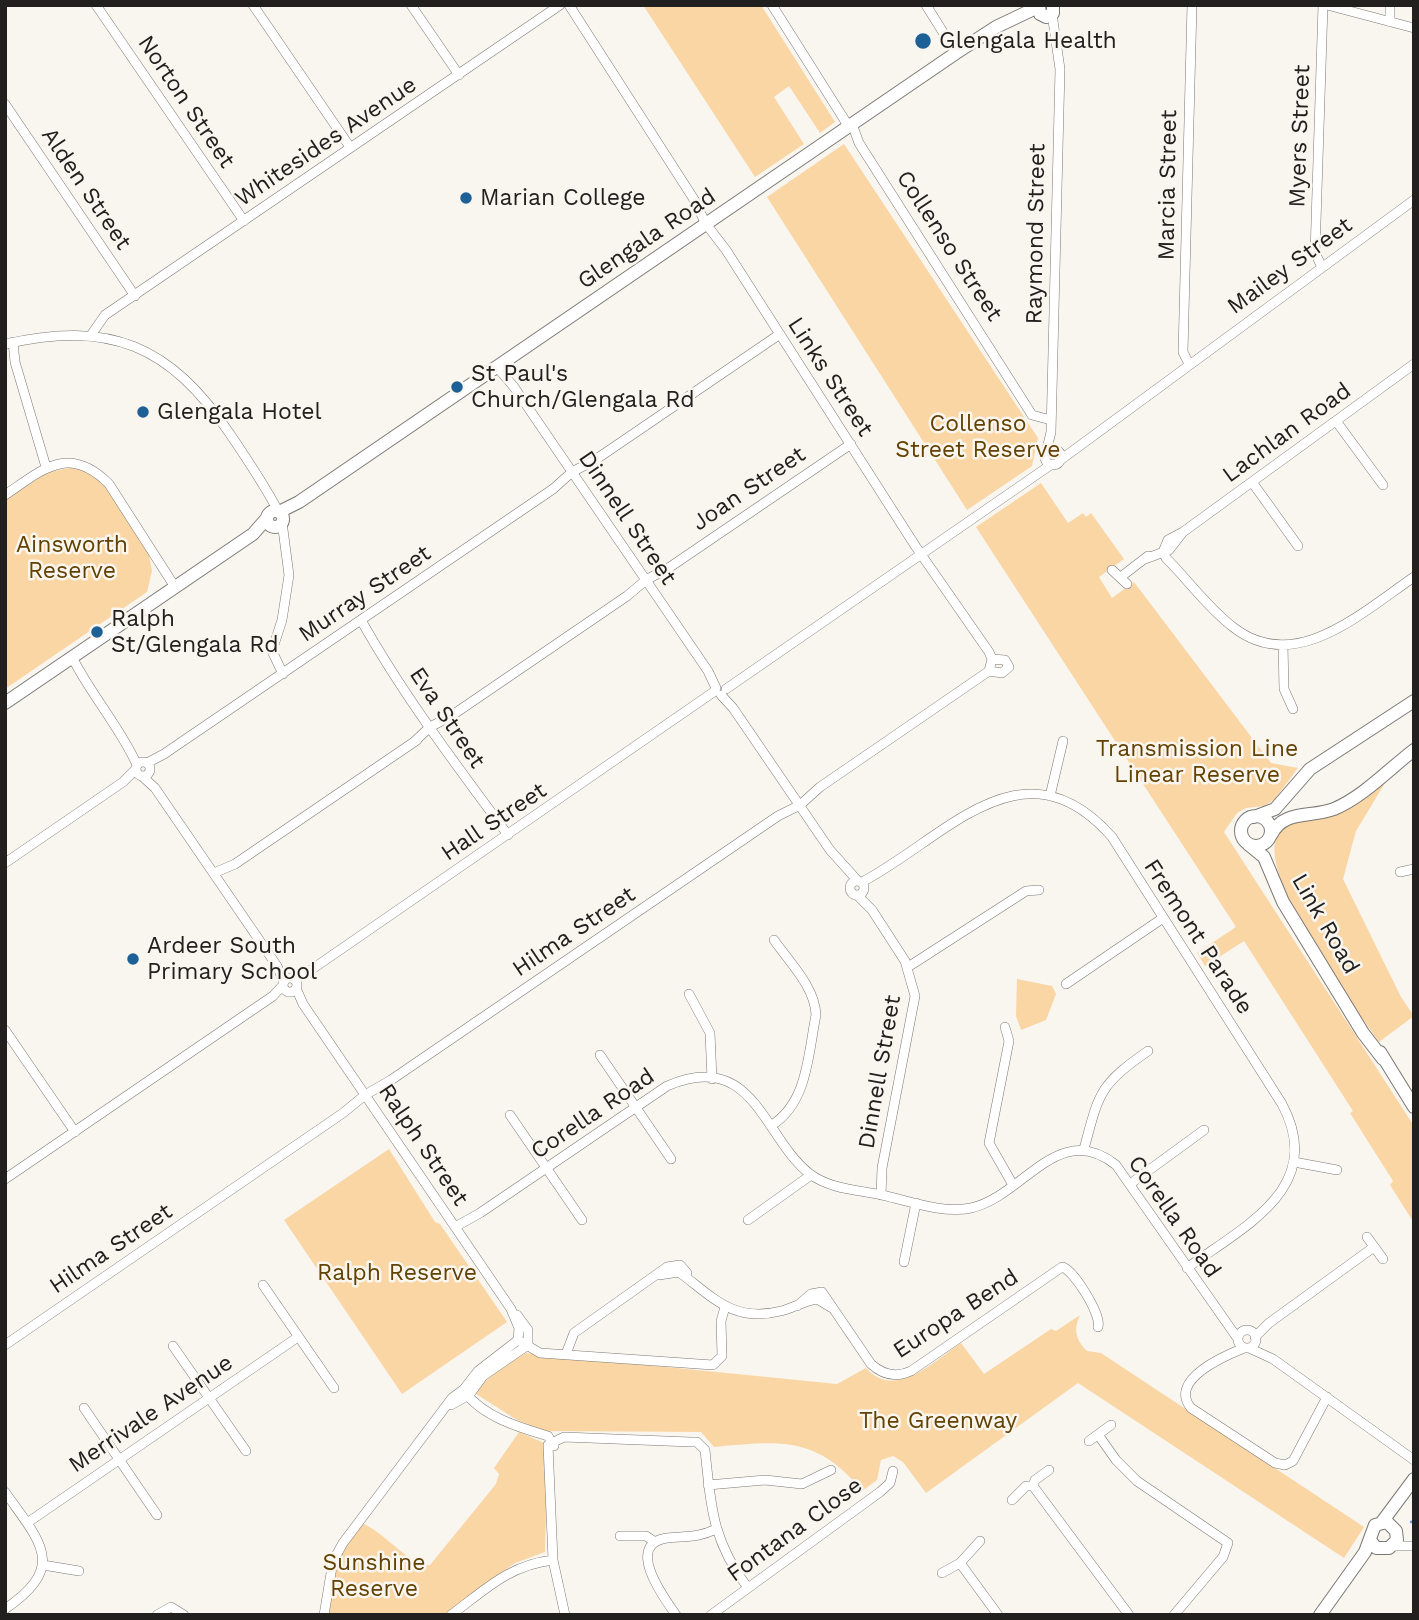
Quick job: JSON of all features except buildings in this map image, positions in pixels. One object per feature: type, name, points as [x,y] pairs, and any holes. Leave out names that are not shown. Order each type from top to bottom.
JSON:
[{"type":"street","name":"Norton Street","points":[[96,5],[244,222]]},
{"type":"street","points":[[253,5],[351,147]]},
{"type":"street","points":[[411,5],[459,75]]},
{"type":"street","name":"Whitesides Avenue","points":[[91,335],[99,319],[560,5]]},
{"type":"street","name":"Links Street","points":[[569,5],[991,665]]},
{"type":"street","name":"Collenso Street","points":[[772,5],[1034,417],[1051,417]]},
{"type":"street","points":[[926,5],[956,53]]},
{"type":"street","name":"Marcia Street","points":[[1189,364],[1183,352],[1192,5]]},
{"type":"street","points":[[1325,5],[1414,28]]},
{"type":"street","name":"Myers Street","points":[[1322,267],[1315,253],[1325,5]]},
{"type":"street","points":[[1390,5],[1390,22]]},
{"type":"street","name":"Glengala Road","points":[[5,703],[956,53],[996,27],[1022,16],[1047,10]]},
{"type":"street","name":"Raymond Street","points":[[1047,10],[1060,69],[1051,417],[1053,457]]},
{"type":"street","name":"Alden Street","points":[[5,104],[135,296]]},
{"type":"street","name":"Mailey Street","points":[[1189,364],[1414,200]]},
{"type":"street","points":[[102,337],[103,322],[113,311]]},
{"type":"street","points":[[46,467],[8,341],[57,334],[102,337],[145,351],[187,379],[217,414],[268,493],[285,542],[289,564],[287,595],[272,651],[283,674]]},
{"type":"street","name":"Murray Street","points":[[5,862],[780,334]]},
{"type":"street","points":[[1053,457],[1077,447],[1189,364]]},
{"type":"street","name":"Lachlan Road","points":[[1164,551],[1182,532],[1414,364]]},
{"type":"street","name":"Dinnell Street","points":[[499,366],[798,802],[859,886],[908,967],[915,1005],[877,1194]]},
{"type":"street","points":[[1336,421],[1383,485]]},
{"type":"street","name":"Joan Street","points":[[216,877],[850,444]]},
{"type":"street","name":"Hall Street","points":[[5,1179],[1033,477],[1053,457]]},
{"type":"street","points":[[5,495],[46,467],[77,462],[95,471],[109,484],[175,587]]},
{"type":"street","points":[[1252,482],[1298,546]]},
{"type":"street","points":[[1112,570],[1125,580],[1145,559],[1164,551],[1195,591],[1235,629],[1251,638],[1283,645],[1300,644],[1326,635],[1414,578]]},
{"type":"street","name":"Eva Street","points":[[358,622],[506,837]]},
{"type":"street","points":[[1283,645],[1284,689],[1293,709]]},
{"type":"street","name":"Ralph Street","points":[[68,660],[511,1309],[525,1344]]},
{"type":"street","name":"Hilma Street","points":[[5,1345],[778,816],[991,665]]},
{"type":"street","points":[[1414,701],[1310,769],[1275,809],[1244,822],[1241,830],[1248,844],[1261,845],[1287,818],[1317,813],[1341,805],[1414,750]]},
{"type":"street","points":[[1050,796],[1063,741]]},
{"type":"street","name":"Fremont Parade","points":[[859,886],[984,803],[1024,793],[1050,796],[1081,808],[1100,824],[1282,1104],[1292,1126],[1294,1162],[1281,1193],[1267,1210],[1187,1268]]},
{"type":"street","points":[[1254,817],[1267,821],[1270,836]]},
{"type":"street","name":"Link Road","points":[[1270,836],[1271,872]]},
{"type":"street","name":"Link Road","points":[[1248,844],[1262,854],[1283,902],[1363,1033],[1414,1107]]},
{"type":"street","points":[[1401,872],[1414,869]]},
{"type":"street","points":[[908,967],[1026,891],[1039,890]]},
{"type":"street","points":[[1066,984],[1163,918]]},
{"type":"street","points":[[772,1125],[789,1114],[797,1101],[816,1016],[815,1002],[809,990],[774,940]]},
{"type":"street","points":[[690,994],[710,1033],[712,1079]]},
{"type":"street","points":[[1006,1027],[1009,1041],[989,1143],[1013,1185]]},
{"type":"street","points":[[5,1030],[75,1132]]},
{"type":"street","points":[[748,1220],[811,1175],[827,1183],[950,1209],[968,1208],[987,1202],[1062,1153],[1084,1149],[1102,1088],[1148,1051]]},
{"type":"street","points":[[600,1055],[671,1159]]},
{"type":"street","name":"Corella Road","points":[[457,1229],[672,1084],[694,1078],[712,1079],[743,1091],[811,1175]]},
{"type":"street","points":[[510,1115],[582,1220]]},
{"type":"street","points":[[1130,1184],[1204,1130]]},
{"type":"street","name":"Corella Road","points":[[1084,1149],[1107,1158],[1130,1184],[1220,1315],[1273,1359],[1414,1460]]},
{"type":"street","points":[[1294,1162],[1337,1170]]},
{"type":"street","points":[[904,1262],[916,1203]]},
{"type":"street","points":[[1367,1237],[1383,1259]]},
{"type":"street","points":[[1327,1397],[1293,1461],[1285,1465],[1275,1464],[1187,1403],[1185,1393],[1188,1383],[1224,1355],[1374,1247]]},
{"type":"street","points":[[324,1615],[338,1551],[447,1407],[468,1392],[478,1371],[525,1344],[553,1353],[571,1355],[696,1362],[712,1358],[721,1342],[722,1328],[729,1308],[706,1296],[680,1265],[671,1265],[571,1337],[571,1355]]},
{"type":"street","name":"Europa Bend","points":[[729,1308],[763,1314],[817,1299],[833,1309],[874,1367],[896,1376],[911,1371],[1046,1279],[1066,1275],[1078,1285],[1098,1315],[1098,1326]]},
{"type":"street","points":[[263,1285],[334,1388]]},
{"type":"street","name":"Merrivale Avenue","points":[[27,1523],[298,1337]]},
{"type":"street","points":[[173,1346],[246,1451]]},
{"type":"street","points":[[468,1392],[490,1411],[552,1444],[576,1439],[697,1442],[705,1450],[716,1529],[728,1560],[748,1588]]},
{"type":"street","points":[[84,1408],[157,1515]]},
{"type":"street","points":[[1089,1441],[1111,1425]]},
{"type":"street","points":[[1098,1436],[1116,1460],[1137,1481],[1220,1535],[1227,1543],[1223,1557],[1174,1615]]},
{"type":"street","points":[[552,1444],[553,1560],[565,1615]]},
{"type":"street","points":[[708,1485],[765,1480],[802,1484],[831,1470]]},
{"type":"street","points":[[1033,1486],[1035,1480],[1049,1470]]},
{"type":"street","name":"Fontana Close","points":[[711,1615],[880,1492],[890,1483],[893,1471]]},
{"type":"street","points":[[1349,1574],[1390,1536],[1414,1479]]},
{"type":"street","points":[[1012,1500],[1026,1486],[1033,1486]]},
{"type":"street","points":[[1033,1486],[1129,1615]]},
{"type":"street","points":[[5,1492],[39,1544],[43,1565],[35,1585],[5,1609]]},
{"type":"street","points":[[1320,1615],[1370,1540],[1372,1528],[1414,1544]]},
{"type":"street","points":[[676,1615],[654,1583],[648,1555],[655,1542],[666,1538],[700,1537],[716,1529]]},
{"type":"street","points":[[620,1536],[646,1536],[655,1542]]},
{"type":"street","points":[[1370,1540],[1376,1548],[1390,1536]]},
{"type":"street","points":[[942,1573],[960,1563],[980,1541]]},
{"type":"street","points":[[451,1615],[512,1570],[529,1563],[553,1560]]},
{"type":"street","points":[[960,1563],[998,1615]]},
{"type":"street","points":[[43,1565],[79,1572]]},
{"type":"street","points":[[157,1615],[171,1607],[184,1615]]},
{"type":"green space","points":[[643,5],[761,5],[835,122],[820,133],[789,86],[774,97],[804,144],[755,177]]},
{"type":"green space","name":"Collenso Street Reserve","points":[[844,144],[1038,438],[1032,466],[967,510],[767,197]]},
{"type":"green space","name":"Ainsworth Reserve","points":[[75,467],[89,472],[104,484],[149,555],[152,571],[147,592],[5,689],[5,500],[48,472]]},
{"type":"green space","name":"Transmission Line Linear Reserve","points":[[1041,483],[1068,523],[1083,513],[1086,517],[1091,513],[1124,559],[1099,577],[1112,598],[1134,582],[1271,763],[1298,768],[1274,800],[1264,806],[1246,808],[1237,813],[1224,832],[1414,1126],[1414,1223],[1390,1185],[1393,1181],[1350,1113],[1353,1111],[1244,941],[1205,966],[1197,953],[1236,927],[976,527]]},
{"type":"green space","points":[[1385,783],[1356,831],[1343,879],[1401,997],[1414,1016],[1379,1042],[1328,968],[1291,906],[1279,876],[1274,849],[1279,828]]},
{"type":"green space","points":[[1017,979],[1052,986],[1056,994],[1046,1020],[1021,1030],[1016,1016]]},
{"type":"green space","name":"Ralph Reserve","points":[[389,1149],[435,1222],[440,1224],[507,1322],[402,1394],[284,1220]]},
{"type":"green space","name":"The Greenway","points":[[1080,1315],[1077,1334],[1087,1351],[1101,1353],[1364,1527],[1344,1558],[1078,1383],[926,1493],[903,1462],[893,1456],[881,1460],[877,1480],[862,1491],[829,1460],[796,1446],[758,1443],[714,1447],[701,1432],[544,1431],[517,1420],[473,1392],[506,1363],[526,1353],[837,1384],[866,1368],[877,1377],[889,1381],[902,1379],[927,1368],[961,1343],[984,1374],[1051,1329],[1056,1331]]},
{"type":"green space","name":"Sunshine Reserve","points":[[519,1432],[544,1443],[547,1470],[545,1552],[515,1563],[444,1615],[328,1615],[338,1559],[361,1523],[414,1561],[430,1565],[496,1484],[499,1474],[494,1468]]},
{"type":"place","name":"Glengala Health","points":[[923,41]]},
{"type":"place","name":"Marian College","points":[[466,198]]},
{"type":"place","name":"St Paul's Church/Glengala Rd","points":[[457,387]]},
{"type":"place","name":"Glengala Hotel","points":[[143,412]]},
{"type":"place","name":"Ralph St/Glengala Rd","points":[[97,632]]},
{"type":"place","name":"Ardeer South Primary School","points":[[133,959]]}]
